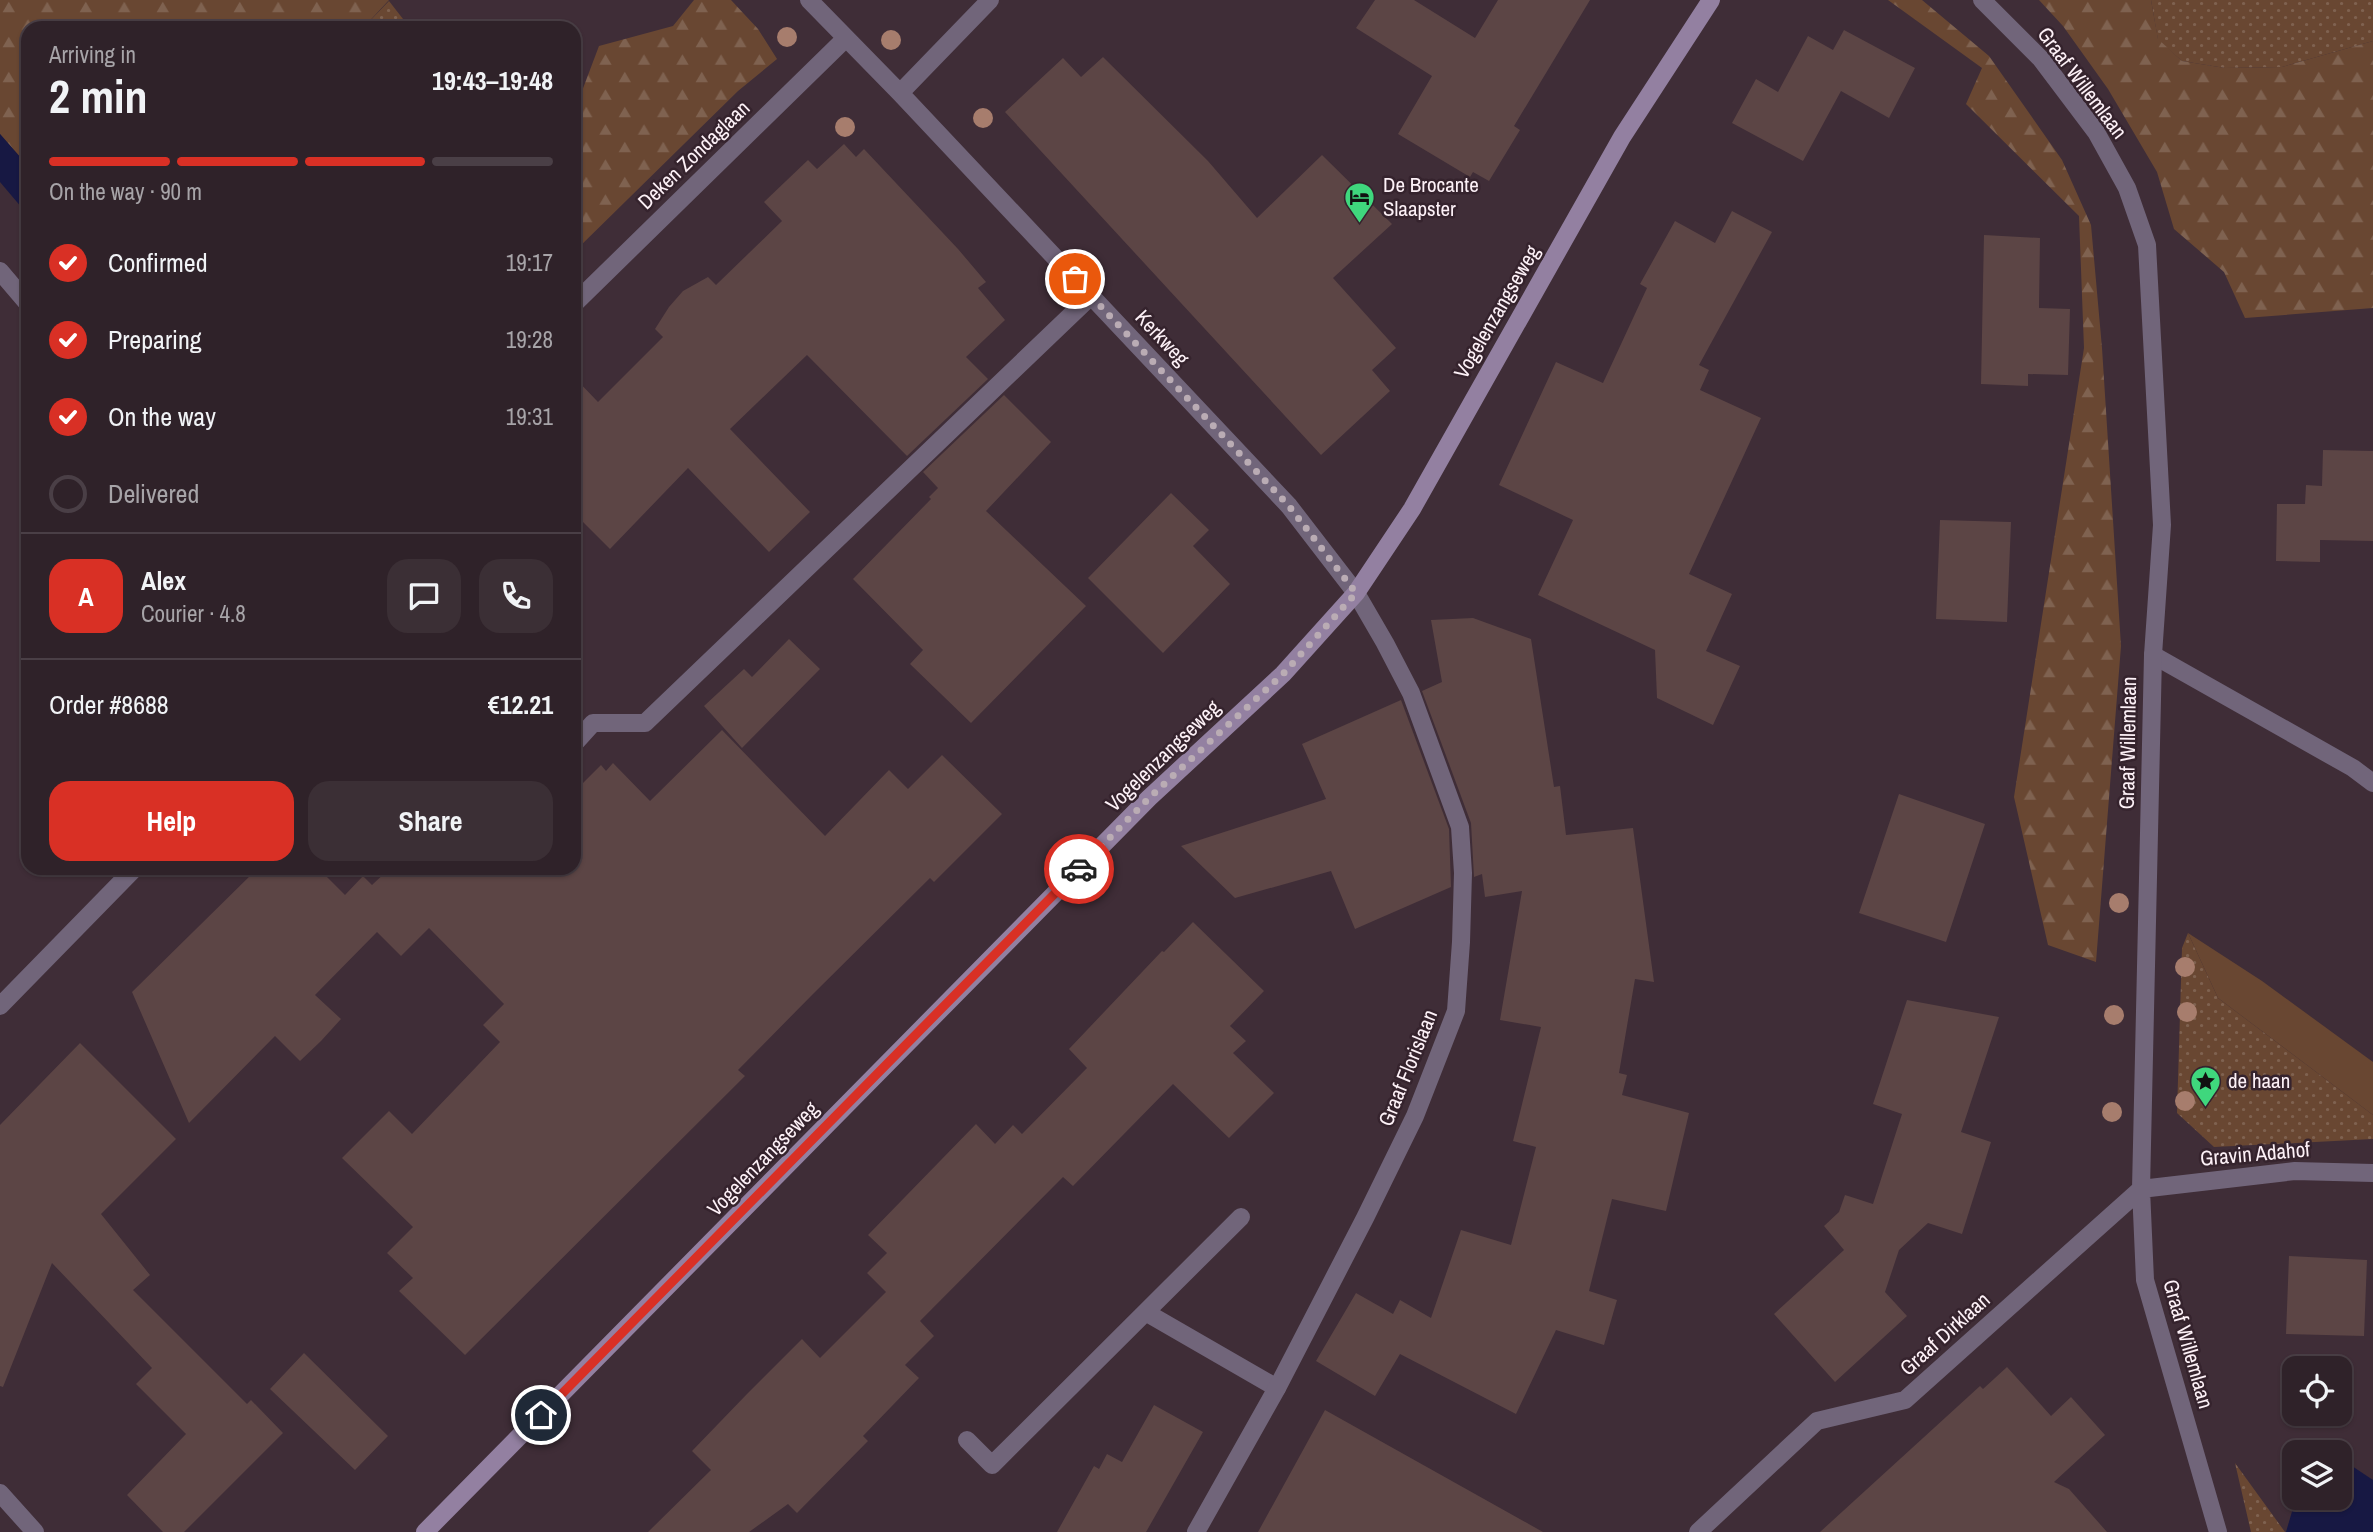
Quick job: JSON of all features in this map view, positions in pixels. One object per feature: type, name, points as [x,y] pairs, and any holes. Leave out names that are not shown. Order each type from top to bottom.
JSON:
[{"type":"main road","name":"Vogelenzangseweg","points":[[425,1532],[1139,808],[1283,674],[1356,593],[1412,509],[1622,137],[1711,0]]},
{"type":"street","name":"Kerkweg","points":[[809,0],[1289,506],[1356,593]]},
{"type":"street","points":[[900,93],[990,0]]},
{"type":"street","name":"Graaf Willemlaan","points":[[1982,0],[2041,59],[2096,131],[2127,188],[2147,245],[2162,525],[2153,655],[2141,1189],[2145,1280],[2218,1532]]},
{"type":"street","name":"Deken Zondaglaan","points":[[581,297],[846,38]]},
{"type":"street","points":[[0,271],[21,295]]},
{"type":"street","points":[[581,736],[593,723],[645,723],[1091,296]]},
{"type":"street","name":"Graaf Florislaan","points":[[1196,1532],[1277,1388],[1416,1116],[1456,1011],[1463,873],[1460,827],[1411,694],[1356,593]]},
{"type":"street","points":[[2153,655],[2343,762],[2373,783]]},
{"type":"street","points":[[0,1006],[128,875]]},
{"type":"street","name":"Gravin Adahof","points":[[2141,1189],[2295,1171],[2373,1173]]},
{"type":"street","name":"Graaf Dirklaan","points":[[1698,1532],[1816,1421],[1905,1400],[2141,1189]]},
{"type":"street","points":[[967,1440],[992,1465],[1241,1217]]},
{"type":"street","points":[[1147,1313],[1277,1388]]},
{"type":"street","points":[[0,1493],[35,1532]]},
{"type":"green space","points":[[0,0],[389,0],[370,21],[21,21],[21,158],[0,134]]},
{"type":"green space","points":[[694,0],[731,0],[758,29],[777,59],[738,91],[581,245],[581,94],[599,46],[673,26]]},
{"type":"green space","points":[[1888,0],[1922,0],[1989,56],[2062,160],[2091,225],[2102,348],[2121,646],[2096,962],[2048,945],[2014,797],[2084,348],[2079,216],[1966,104],[1982,68]]},
{"type":"green space","points":[[2039,0],[2151,0],[2158,39],[2182,61],[2225,68],[2282,67],[2373,41],[2373,308],[2245,318],[2224,272],[2174,229],[2157,172],[2108,89],[2063,26]]},
{"type":"green space","points":[[2151,0],[2373,0],[2373,41],[2282,67],[2225,68],[2182,61],[2158,40]]},
{"type":"green space","points":[[389,1],[405,21],[370,21]]},
{"type":"green space","points":[[2188,933],[2218,998],[2373,1115],[2373,1139],[2214,1147],[2177,1113],[2182,948]]},
{"type":"green space","points":[[2188,933],[2262,981],[2373,1062],[2373,1115],[2218,998]]},
{"type":"green space","points":[[2235,1463],[2285,1532],[2251,1532]]},
{"type":"shaded area","points":[[0,134],[21,158],[21,207],[0,182]]},
{"type":"shaded area","points":[[2352,1466],[2373,1480],[2373,1532],[2286,1532],[2292,1510],[2352,1510]]},
{"type":"building","points":[[1375,0],[1414,0],[1475,38],[1498,0],[1590,0],[1514,126],[1520,130],[1489,181],[1473,172],[1470,177],[1398,134],[1432,76],[1356,28]]},
{"type":"building","points":[[1844,30],[1915,68],[1889,118],[1841,91],[1803,161],[1732,123],[1756,79],[1778,92],[1808,36],[1833,50]]},
{"type":"building","points":[[1103,57],[1208,161],[1257,218],[1322,155],[1392,224],[1333,278],[1396,348],[1372,370],[1390,391],[1321,455],[1005,112],[1063,58],[1081,77]]},
{"type":"building","points":[[844,144],[856,157],[864,149],[986,282],[978,288],[1005,320],[966,357],[988,379],[907,456],[807,355],[730,429],[810,512],[769,552],[688,468],[610,549],[581,520],[581,384],[598,402],[663,337],[655,329],[683,291],[708,277],[716,285],[782,221],[764,202],[808,160],[817,169]]},
{"type":"building","points":[[1732,211],[1772,232],[1699,365],[1709,370],[1700,390],[1761,418],[1689,574],[1732,594],[1706,651],[1740,666],[1713,725],[1657,698],[1655,650],[1538,595],[1573,520],[1499,485],[1556,362],[1603,383],[1647,288],[1640,284],[1675,221],[1715,243]]},
{"type":"building","points":[[1984,235],[2040,238],[2039,308],[2070,309],[2068,375],[2028,374],[2028,386],[1981,384]]},
{"type":"building","points":[[1004,395],[1051,442],[986,511],[1086,606],[971,723],[910,664],[923,650],[853,579],[931,499],[929,497],[938,488],[923,472]]},
{"type":"building","points":[[2323,450],[2373,451],[2373,541],[2320,540],[2320,562],[2276,561],[2277,504],[2305,504],[2306,485],[2322,486]]},
{"type":"building","points":[[1171,493],[1209,530],[1193,546],[1230,584],[1163,653],[1088,578]]},
{"type":"building","points":[[1940,520],[2011,522],[2007,622],[1936,619]]},
{"type":"building","points":[[1473,618],[1531,639],[1554,787],[1560,786],[1566,835],[1633,828],[1654,982],[1635,979],[1619,1073],[1627,1075],[1622,1095],[1689,1113],[1666,1211],[1612,1199],[1589,1291],[1617,1300],[1604,1345],[1556,1330],[1516,1414],[1400,1354],[1375,1396],[1316,1361],[1356,1293],[1393,1314],[1400,1300],[1431,1318],[1461,1230],[1511,1245],[1536,1147],[1513,1141],[1541,1027],[1500,1020],[1522,891],[1485,897],[1482,874],[1474,877],[1471,823],[1422,691],[1442,682],[1431,620]]},
{"type":"building","points":[[789,639],[820,669],[742,748],[704,706],[744,669],[752,677]]},
{"type":"building","points":[[1401,700],[1449,829],[1451,887],[1355,929],[1331,871],[1235,898],[1181,846],[1326,799],[1302,744]]},
{"type":"building","points":[[722,730],[825,836],[889,770],[908,789],[942,755],[1002,814],[934,882],[930,878],[814,993],[738,1070],[745,1076],[465,1355],[399,1291],[413,1278],[387,1253],[413,1227],[342,1158],[389,1111],[412,1134],[500,1042],[483,1025],[504,1004],[429,928],[401,956],[377,932],[315,995],[341,1019],[321,1041],[300,1061],[275,1036],[189,1123],[132,992],[251,875],[325,875],[345,895],[363,876],[372,885],[383,875],[581,875],[581,785],[601,765],[606,771],[613,763],[650,801]]},
{"type":"building","points":[[1899,794],[1985,824],[1946,942],[1859,913]]},
{"type":"building","points":[[1193,922],[1264,991],[1230,1026],[1246,1041],[1233,1053],[1274,1093],[1229,1138],[1173,1084],[1073,1186],[1063,1177],[920,1321],[934,1336],[905,1365],[919,1378],[863,1436],[868,1441],[797,1513],[788,1504],[749,1532],[648,1532],[711,1470],[692,1451],[747,1394],[802,1339],[820,1358],[886,1292],[867,1273],[887,1253],[868,1235],[976,1124],[995,1144],[1013,1125],[1022,1134],[1087,1068],[1069,1049]]},
{"type":"building","points":[[1907,1000],[1999,1017],[1961,1132],[1991,1142],[1962,1234],[1928,1223],[1899,1250],[1885,1292],[1907,1316],[1835,1382],[1774,1314],[1844,1250],[1824,1226],[1839,1212],[1845,1195],[1873,1204],[1902,1114],[1873,1104]]},
{"type":"building","points":[[80,1043],[176,1139],[101,1214],[150,1275],[133,1290],[247,1404],[251,1400],[283,1433],[184,1532],[163,1532],[127,1495],[186,1434],[136,1384],[152,1368],[52,1263],[3,1387],[0,1386],[0,1125]]},
{"type":"building","points":[[2289,1256],[2367,1260],[2364,1336],[2286,1334]]},
{"type":"building","points":[[304,1353],[388,1436],[355,1470],[270,1389]]},
{"type":"building","points":[[2007,1367],[2051,1416],[2071,1397],[2105,1435],[2054,1482],[2069,1489],[2107,1532],[1820,1532],[1980,1386],[1983,1389]]},
{"type":"building","points":[[1154,1405],[1203,1432],[1146,1532],[1057,1532],[1094,1466],[1099,1469],[1107,1454],[1122,1462]]},
{"type":"building","points":[[1325,1410],[1543,1532],[1258,1532]]},
{"type":"way so far","points":[[1075,279],[1289,506],[1356,593],[1283,674],[1149,798],[1079,869]]},
{"type":"place","name":"De Brocante Slaapster","points":[[1360,224]]},
{"type":"place","name":"de haan","points":[[2205,1108]]},
{"type":"route","points":[[541,1415],[1079,869]]}]
